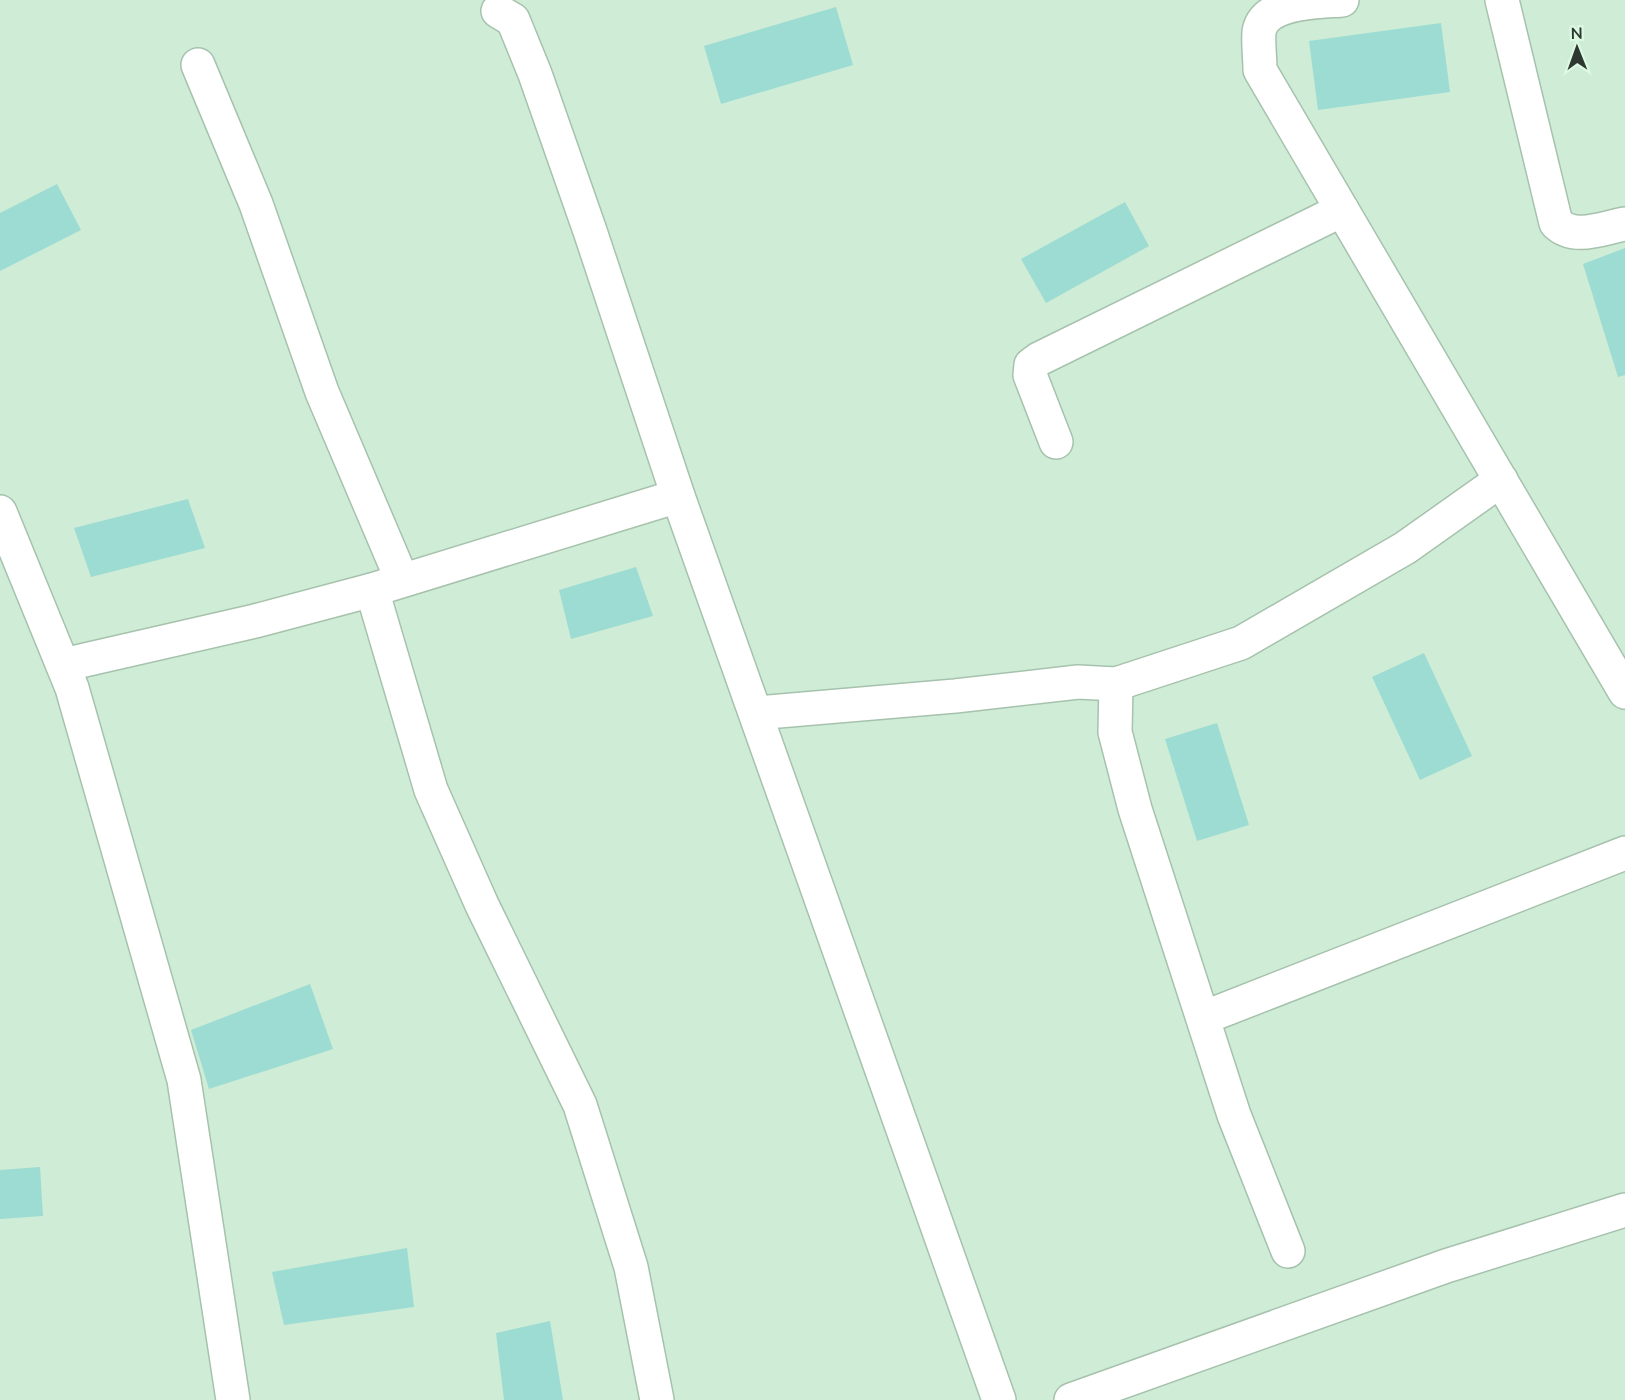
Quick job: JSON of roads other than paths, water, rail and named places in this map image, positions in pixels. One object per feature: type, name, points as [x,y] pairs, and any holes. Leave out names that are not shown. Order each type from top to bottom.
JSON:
[{"type":"street","points":[[1342,0],[1313,2],[1277,9],[1266,17],[1259,30],[1260,70],[1625,692]]},
{"type":"street","points":[[1502,0],[1556,223],[1564,231],[1578,233],[1625,224]]},
{"type":"street","points":[[498,11],[513,20],[535,74],[678,496],[999,1400]]},
{"type":"street","points":[[198,65],[256,204],[322,392],[402,580]]},
{"type":"street","points":[[1056,442],[1030,375],[1031,365],[1039,359],[1342,210]]},
{"type":"street","points":[[756,713],[955,696],[1078,682],[1116,684],[1241,643],[1406,548],[1501,480]]},
{"type":"street","points":[[63,665],[255,621],[372,590],[678,496]]},
{"type":"street","points":[[0,512],[72,688],[184,1080],[233,1400]]},
{"type":"street","points":[[372,590],[431,790],[482,905],[580,1105],[631,1267],[657,1400]]},
{"type":"street","points":[[1116,684],[1115,732],[1135,809],[1234,1116],[1288,1251]]},
{"type":"street","points":[[1203,1018],[1625,853]]},
{"type":"street","points":[[1071,1400],[1082,1398],[1446,1266],[1625,1210]]}]
